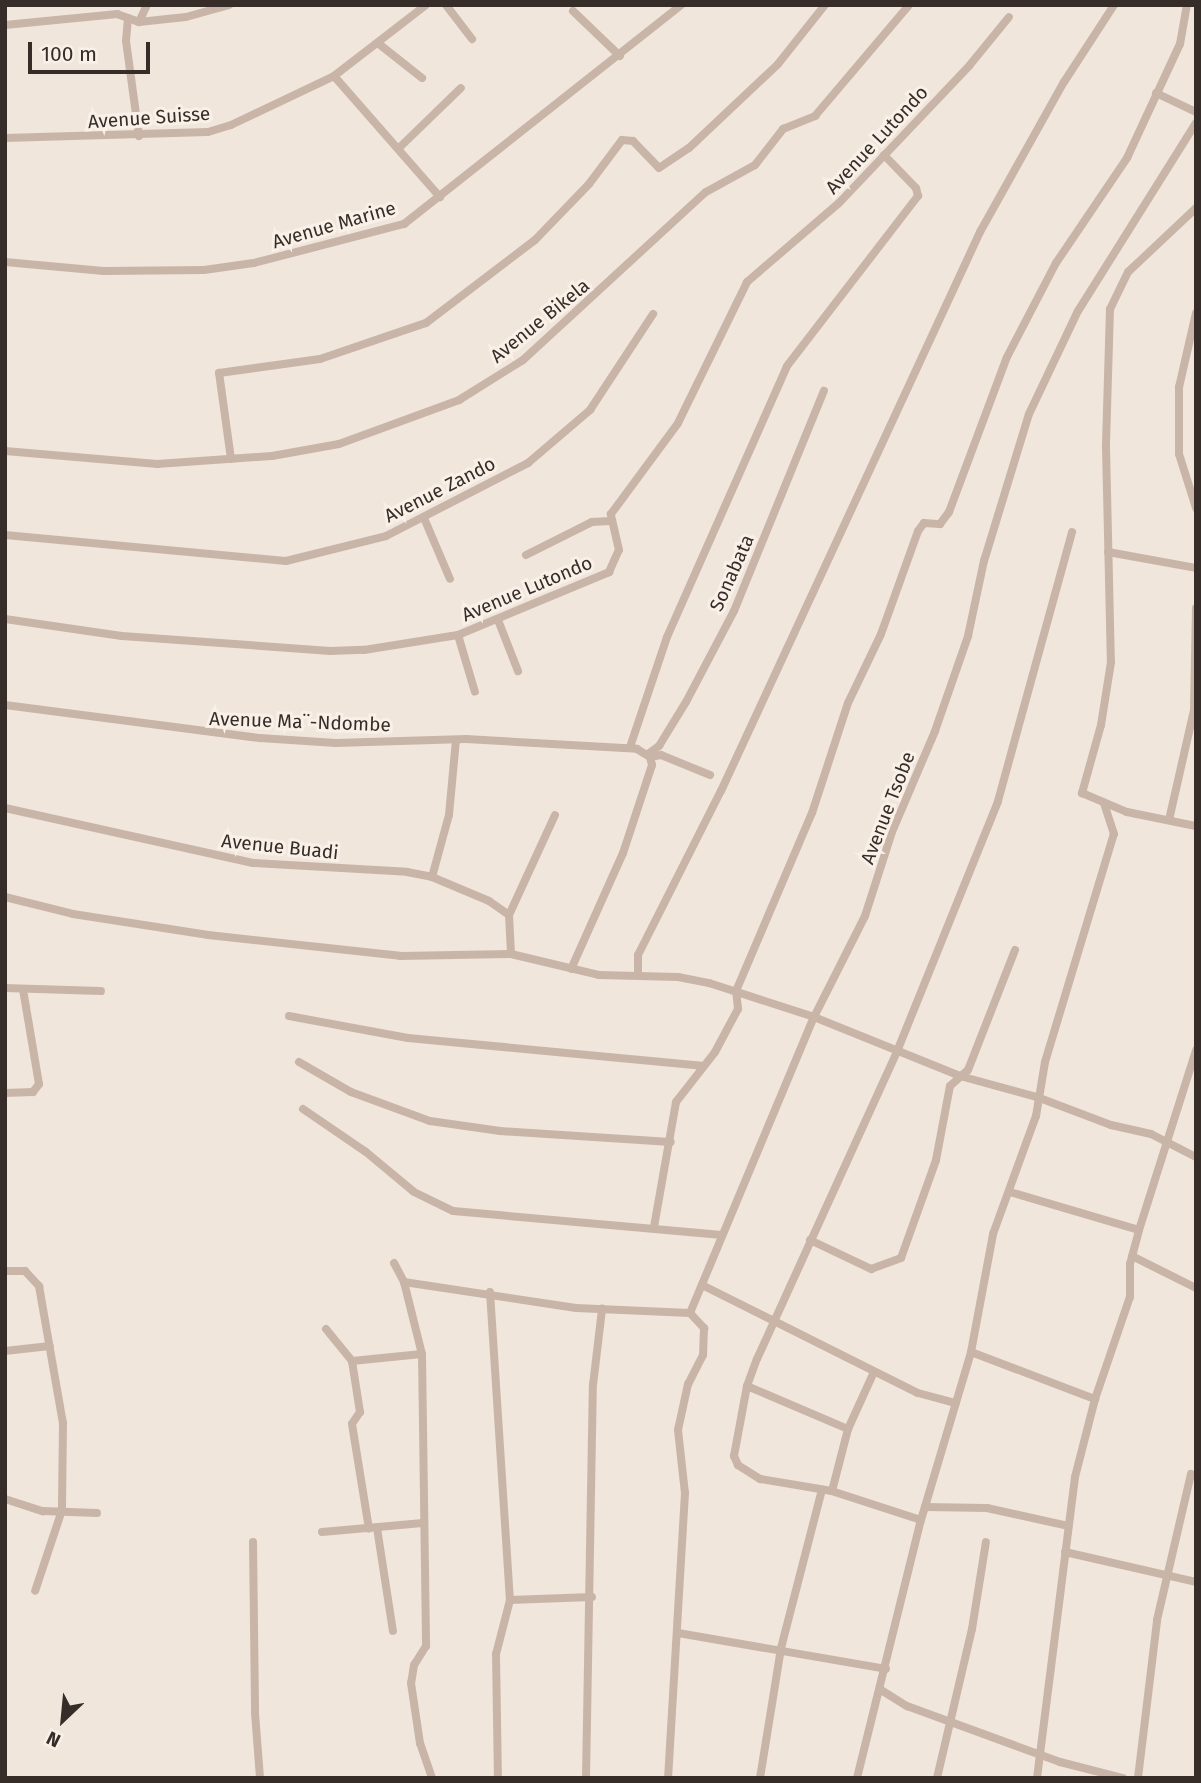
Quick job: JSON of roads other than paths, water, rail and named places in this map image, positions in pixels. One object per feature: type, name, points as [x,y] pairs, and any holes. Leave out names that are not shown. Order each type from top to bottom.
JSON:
[{"type":"street","points":[[139,22],[147,5]]},
{"type":"street","points":[[5,25],[117,14],[139,22],[186,17],[229,5]]},
{"type":"street","name":"Avenue Suisse","points":[[5,138],[208,132],[231,125],[334,76],[379,44],[426,5]]},
{"type":"street","points":[[446,5],[472,39]]},
{"type":"street","name":"Avenue Marine","points":[[5,262],[139,271],[254,263],[404,224],[620,56],[681,5]]},
{"type":"street","points":[[230,459],[219,373],[320,359],[426,323],[535,240],[589,184],[622,140],[633,141],[659,168],[689,148],[778,64],[825,5]]},
{"type":"street","name":"Avenue Bikela","points":[[5,451],[156,464],[230,459],[339,444],[459,400],[523,360],[706,192],[755,165],[783,129],[815,116],[909,5]]},
{"type":"street","points":[[638,974],[638,955],[738,755],[980,232],[1064,82],[1114,5]]},
{"type":"street","points":[[654,1227],[676,1102],[715,1052],[738,1009],[736,991],[812,813],[848,703],[881,634],[918,531],[924,523],[940,524],[949,512],[1007,357],[1056,263],[1127,158],[1180,44],[1187,5]]},
{"type":"street","points":[[573,11],[620,56]]},
{"type":"street","name":"Avenue Lutondo","points":[[5,619],[122,636],[330,651],[458,635],[498,621],[609,572],[619,550],[610,521],[614,507],[678,423],[747,282],[839,203],[969,66],[1009,17]]},
{"type":"street","points":[[128,18],[126,41],[138,136]]},
{"type":"street","points":[[379,44],[422,78]]},
{"type":"street","points":[[334,76],[440,197]]},
{"type":"street","points":[[399,148],[461,88]]},
{"type":"street","points":[[1156,93],[1196,112]]},
{"type":"street","name":"Avenue Tsobe","points":[[690,1313],[814,1017],[865,916],[892,832],[957,670],[1019,437],[1084,305],[1196,122]]},
{"type":"street","points":[[710,775],[661,755],[649,755],[634,748],[667,637],[787,366],[918,195],[916,188],[884,155]]},
{"type":"street","points":[[1196,208],[1128,272],[1110,309],[1108,552],[1111,662],[1101,724],[1082,793],[1127,812],[1196,826]]},
{"type":"street","points":[[1196,313],[1179,387],[1179,454],[1196,507]]},
{"type":"street","name":"Avenue Zando","points":[[5,535],[286,561],[348,548],[424,518],[528,463],[590,410],[653,314]]},
{"type":"street","name":"Sonabata","points":[[649,755],[659,746],[686,702],[734,611],[824,391]]},
{"type":"street","points":[[424,518],[450,579]]},
{"type":"street","points":[[526,555],[592,522],[610,521]]},
{"type":"street","points":[[921,1520],[832,1492],[760,1479],[738,1465],[734,1455],[747,1386],[777,1323],[810,1240],[898,1049],[998,801],[1050,623],[1072,532]]},
{"type":"street","points":[[1108,552],[1196,568]]},
{"type":"street","points":[[1170,820],[1193,730],[1196,608]]},
{"type":"street","points":[[498,621],[518,671]]},
{"type":"street","points":[[458,635],[475,692]]},
{"type":"street","name":"Avenue Ma¨-Ndombe","points":[[5,705],[260,738],[336,743],[456,740],[634,748]]},
{"type":"street","points":[[432,877],[449,815],[456,740]]},
{"type":"street","points":[[571,969],[623,853],[652,765],[649,755]]},
{"type":"street","points":[[1104,803],[1114,828]]},
{"type":"street","name":"Avenue Buadi","points":[[5,808],[253,863],[407,872],[432,877],[489,901],[509,915]]},
{"type":"street","points":[[857,1778],[881,1690],[921,1520],[971,1352],[993,1234],[1036,1116],[1037,1097],[1114,828],[1127,812]]},
{"type":"street","points":[[511,954],[509,915],[539,859],[555,815]]},
{"type":"street","points":[[5,897],[72,914],[208,935],[400,956],[511,954],[599,975],[678,977],[736,991],[814,1017],[960,1076],[1037,1097],[1164,1142],[1196,1157]]},
{"type":"street","points":[[810,1240],[872,1269],[901,1258],[936,1160],[950,1086],[968,1070],[1015,950]]},
{"type":"street","points":[[5,988],[101,991]]},
{"type":"street","points":[[5,1093],[33,1091],[39,1084],[23,989]]},
{"type":"street","points":[[289,1016],[408,1038],[627,1055],[702,1066]]},
{"type":"street","points":[[1037,1778],[1068,1526],[1095,1399],[1130,1297],[1132,1256],[1164,1142],[1196,1050]]},
{"type":"street","points":[[299,1062],[351,1092],[430,1121],[500,1131],[671,1142]]},
{"type":"street","points":[[303,1109],[423,1198],[453,1211],[722,1235]]},
{"type":"street","points":[[1010,1192],[1139,1230]]},
{"type":"street","points":[[1132,1256],[1196,1288]]},
{"type":"street","points":[[394,1263],[404,1282],[422,1354],[426,1646],[414,1665],[411,1683],[420,1743],[432,1778]]},
{"type":"street","points":[[5,1271],[25,1272],[39,1286],[63,1423],[62,1510],[35,1591]]},
{"type":"street","points":[[404,1282],[602,1309],[690,1313],[704,1328],[706,1342],[680,1411],[678,1449],[685,1493],[668,1778]]},
{"type":"street","points":[[702,1285],[918,1393],[956,1403]]},
{"type":"street","points":[[490,1292],[510,1600],[496,1654],[498,1778]]},
{"type":"street","points":[[586,1778],[592,1597],[593,1385],[602,1309]]},
{"type":"street","points":[[326,1329],[352,1361],[360,1412],[352,1424],[393,1631]]},
{"type":"street","points":[[5,1351],[50,1346]]},
{"type":"street","points":[[971,1352],[1095,1399]]},
{"type":"street","points":[[352,1361],[422,1354]]},
{"type":"street","points":[[832,1492],[849,1429],[874,1372]]},
{"type":"street","points":[[747,1386],[849,1429]]},
{"type":"street","points":[[1138,1778],[1157,1620],[1191,1474]]},
{"type":"street","points":[[760,1778],[781,1648],[822,1490]]},
{"type":"street","points":[[5,1499],[43,1511],[97,1513]]},
{"type":"street","points":[[925,1507],[987,1508],[1068,1526]]},
{"type":"street","points":[[322,1532],[423,1523]]},
{"type":"street","points":[[253,1542],[255,1713],[260,1778]]},
{"type":"street","points":[[937,1778],[986,1542]]},
{"type":"street","points":[[1065,1552],[1196,1582]]},
{"type":"street","points":[[510,1600],[592,1597]]},
{"type":"street","points":[[678,1633],[781,1648],[886,1669]]},
{"type":"street","points":[[881,1690],[899,1702],[1038,1753],[1123,1778]]}]
